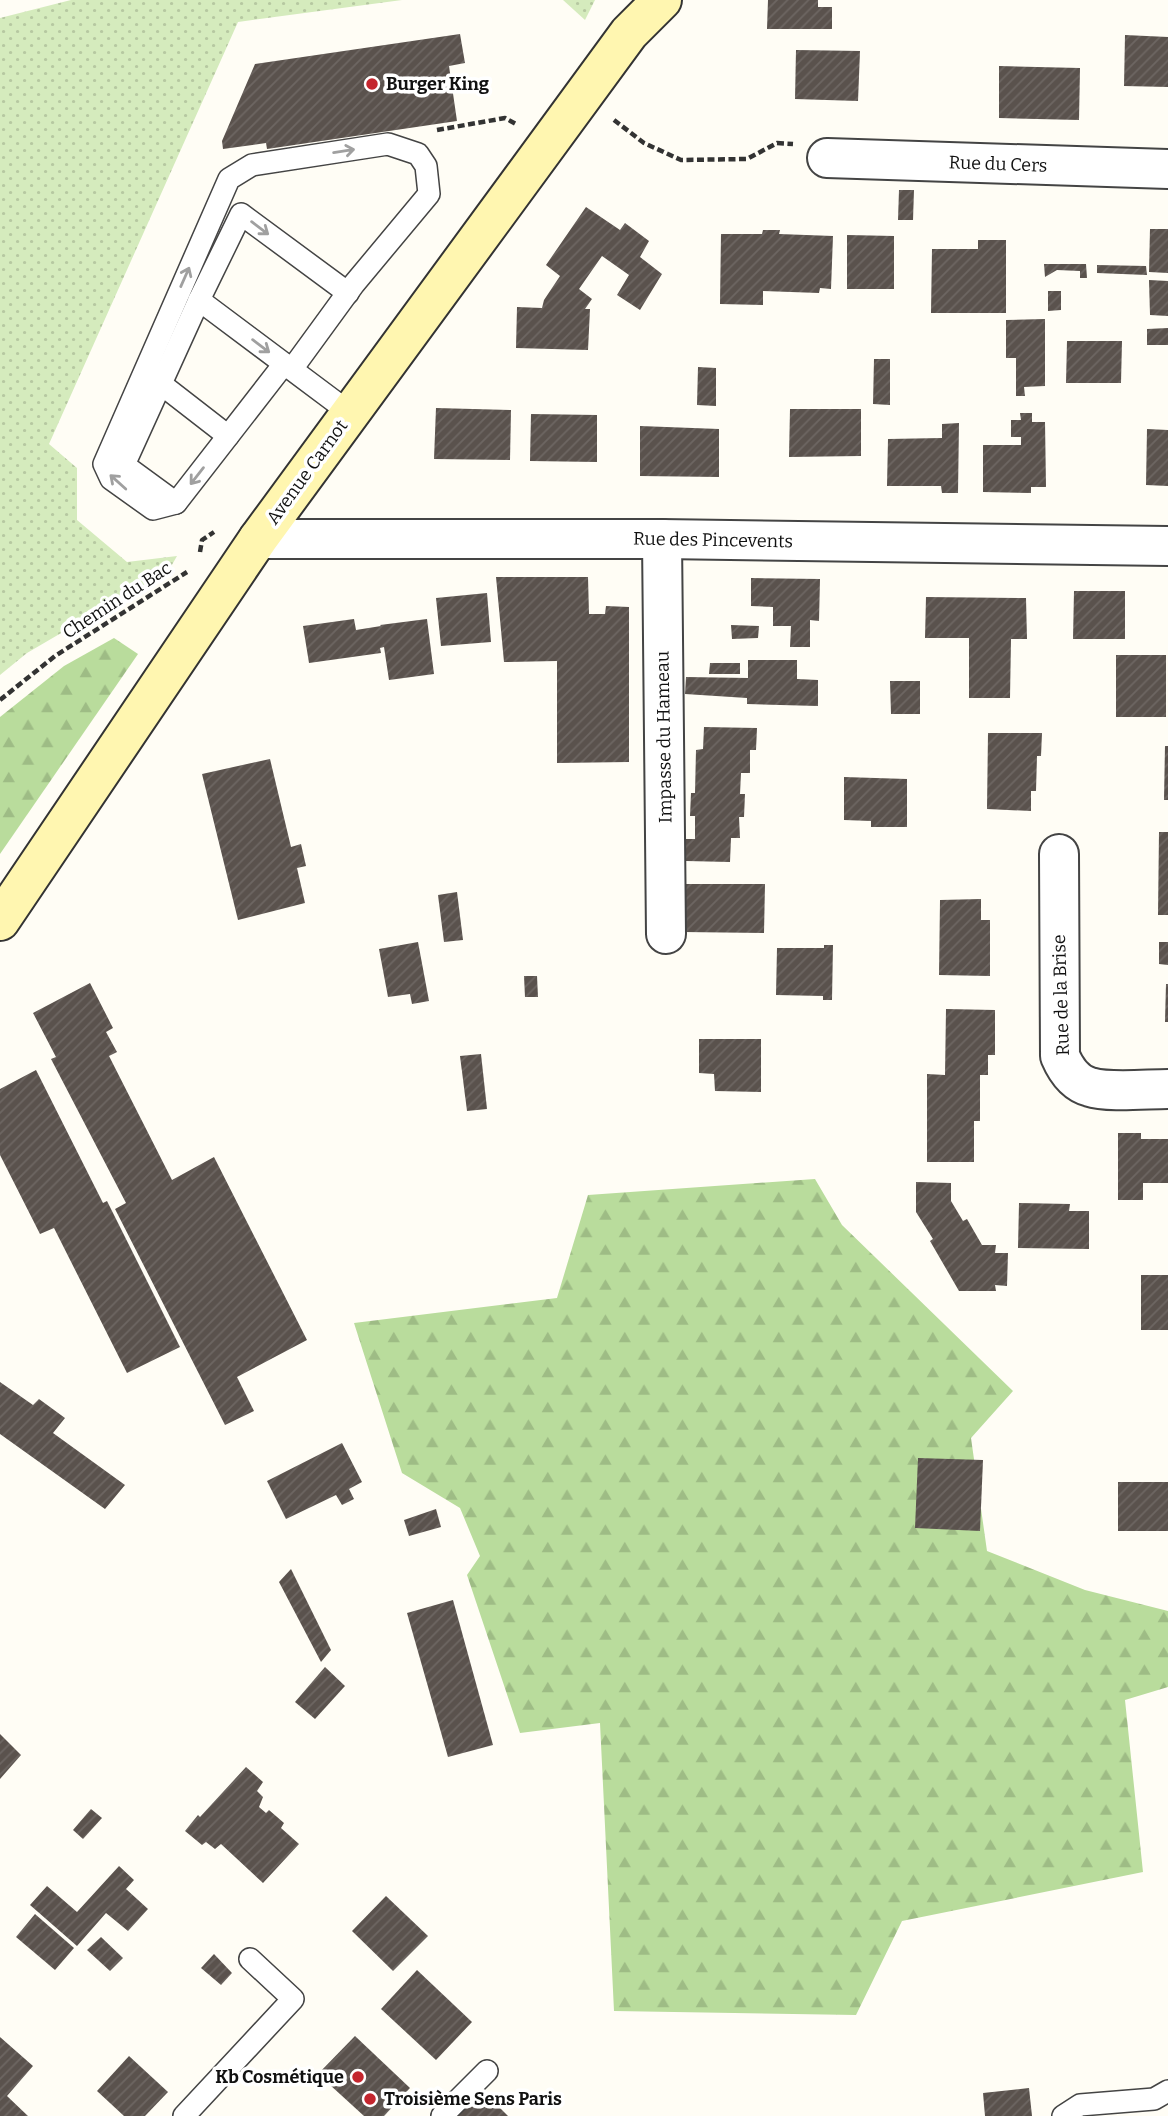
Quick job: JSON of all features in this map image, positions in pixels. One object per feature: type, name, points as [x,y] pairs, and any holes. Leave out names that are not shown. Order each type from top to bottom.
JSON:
[{"type":"main road","name":"Avenue Carnot","points":[[0,921],[258,539],[583,96],[637,17],[663,0]]},
{"type":"street","name":"Rue du Cers","points":[[827,158],[1168,169]]},
{"type":"street","name":"Rue des Pincevents","points":[[258,539],[662,539],[1168,546]]},
{"type":"street","name":"Impasse du Hameau","points":[[662,539],[666,934]]},
{"type":"street","name":"Rue de la Brise","points":[[1059,854],[1060,1056],[1065,1068],[1074,1078],[1089,1087],[1168,1089]]},
{"type":"lane","points":[[388,144],[418,154],[426,166],[429,194],[348,293],[228,436],[176,503],[153,509],[111,480],[104,464],[229,179],[251,165],[388,144]]},
{"type":"lane","points":[[176,503],[124,465],[241,214],[348,293]]},
{"type":"lane","points":[[199,300],[350,413]]},
{"type":"lane","points":[[161,384],[228,436]]},
{"type":"lane","points":[[184,2116],[293,1999],[250,1959]]},
{"type":"lane","points":[[442,2116],[487,2071]]},
{"type":"lane","points":[[1063,2116],[1080,2105],[1154,2099],[1168,2091]]},
{"type":"path","points":[[583,96],[644,143],[681,160],[747,159],[777,144],[813,145],[827,158]]},
{"type":"path","name":"Chemin du Bac","points":[[0,700],[55,656],[197,565]]},
{"type":"green space","points":[[71,0],[402,0],[238,22],[49,444],[77,468],[77,520],[127,562],[177,556],[169,570],[27,653],[0,675],[0,18]]},
{"type":"green space","points":[[563,0],[595,0],[585,20]]},
{"type":"green space","points":[[114,638],[138,654],[0,854],[0,717],[64,666]]},
{"type":"green space","points":[[815,1179],[842,1225],[1013,1391],[971,1438],[987,1551],[1085,1590],[1168,1611],[1168,1687],[1125,1700],[1143,1872],[902,1921],[856,2015],[614,2011],[600,1723],[520,1733],[467,1575],[480,1556],[460,1508],[402,1473],[354,1323],[557,1298],[588,1195]]},
{"type":"building","points":[[768,0],[818,0],[818,7],[832,7],[832,29],[767,29]]},
{"type":"building","points":[[460,34],[465,63],[449,66],[457,121],[267,149],[266,143],[223,149],[222,141],[255,64]]},
{"type":"building","points":[[1125,35],[1168,37],[1168,87],[1124,86]]},
{"type":"building","points":[[796,50],[860,51],[858,101],[795,99]]},
{"type":"building","points":[[999,66],[1080,68],[1079,120],[999,118]]},
{"type":"building","points":[[899,190],[914,190],[913,220],[898,220]]},
{"type":"building","points":[[586,207],[620,230],[625,223],[649,241],[640,257],[662,274],[640,310],[617,295],[629,275],[602,256],[579,289],[592,299],[585,309],[590,309],[588,350],[516,348],[517,307],[542,308],[544,300],[560,276],[546,265]]},
{"type":"building","points":[[1150,229],[1168,229],[1168,273],[1149,272]]},
{"type":"building","points":[[763,230],[780,230],[779,234],[833,236],[831,289],[820,288],[819,293],[763,291],[763,305],[720,304],[721,234],[762,234]]},
{"type":"building","points":[[847,235],[894,236],[894,289],[847,289]]},
{"type":"building","points":[[978,240],[1006,240],[1006,313],[931,313],[932,249],[978,249]]},
{"type":"building","points":[[1044,264],[1086,264],[1087,278],[1080,278],[1080,271],[1057,270],[1045,277]]},
{"type":"building","points":[[1097,265],[1146,266],[1147,275],[1097,273]]},
{"type":"building","points":[[1149,280],[1168,281],[1168,316],[1150,315]]},
{"type":"building","points":[[1048,291],[1061,291],[1061,310],[1048,311]]},
{"type":"building","points":[[1045,319],[1045,386],[1024,387],[1025,396],[1016,396],[1016,358],[1006,358],[1006,320]]},
{"type":"building","points":[[1168,328],[1168,345],[1147,345],[1147,329]]},
{"type":"building","points":[[1067,341],[1122,341],[1121,383],[1066,383]]},
{"type":"building","points":[[874,359],[890,359],[890,405],[873,404]]},
{"type":"building","points":[[698,367],[716,368],[716,406],[697,405]]},
{"type":"building","points":[[436,408],[511,410],[510,460],[434,459]]},
{"type":"building","points":[[790,409],[861,409],[861,456],[789,457]]},
{"type":"building","points":[[1020,413],[1032,413],[1032,422],[1045,422],[1046,487],[1031,487],[1031,493],[983,492],[983,445],[1021,445],[1021,437],[1011,437],[1011,420],[1021,420]]},
{"type":"building","points":[[531,414],[597,415],[597,462],[530,461]]},
{"type":"building","points":[[959,423],[958,493],[942,493],[941,486],[887,486],[888,439],[942,438],[942,424]]},
{"type":"building","points":[[640,426],[719,429],[719,477],[640,476]]},
{"type":"building","points":[[1147,429],[1168,430],[1168,486],[1146,485]]},
{"type":"building","points":[[496,577],[588,577],[589,614],[605,614],[606,606],[629,607],[629,762],[557,763],[557,661],[504,662]]},
{"type":"building","points":[[751,578],[820,579],[819,621],[810,620],[810,647],[790,647],[791,626],[773,626],[773,607],[751,606]]},
{"type":"building","points":[[1074,591],[1125,591],[1125,639],[1073,639]]},
{"type":"building","points":[[487,593],[491,642],[441,646],[436,598]]},
{"type":"building","points":[[926,597],[1026,598],[1027,639],[1011,639],[1010,698],[969,698],[969,638],[925,638]]},
{"type":"building","points":[[354,619],[356,630],[427,619],[434,674],[389,680],[384,647],[380,648],[381,653],[309,663],[303,626]]},
{"type":"building","points":[[731,625],[759,626],[758,638],[732,639]]},
{"type":"building","points":[[1116,655],[1166,655],[1166,717],[1116,717]]},
{"type":"building","points":[[748,660],[797,660],[797,679],[818,680],[818,706],[747,704],[747,698],[685,694],[686,677],[748,678]]},
{"type":"building","points":[[710,663],[740,663],[740,674],[709,674]]},
{"type":"building","points":[[890,681],[920,681],[920,714],[891,714]]},
{"type":"building","points":[[704,727],[757,728],[756,750],[750,750],[750,773],[741,773],[740,794],[745,794],[744,817],[739,817],[740,838],[731,838],[730,862],[686,861],[686,839],[695,839],[695,816],[690,816],[691,793],[695,793],[696,750],[703,749]]},
{"type":"building","points":[[988,733],[1042,733],[1041,756],[1037,756],[1036,791],[1031,791],[1031,811],[987,809]]},
{"type":"building","points":[[1165,746],[1168,746],[1168,800],[1164,800]]},
{"type":"building","points":[[270,759],[291,847],[301,844],[306,866],[297,868],[305,903],[238,920],[202,774]]},
{"type":"building","points":[[844,777],[907,779],[907,827],[871,827],[871,821],[844,820]]},
{"type":"building","points":[[1159,832],[1168,832],[1168,915],[1158,915]]},
{"type":"building","points":[[685,884],[765,884],[764,933],[683,932]]},
{"type":"building","points":[[457,892],[463,940],[444,942],[438,895]]},
{"type":"building","points":[[981,899],[981,920],[990,920],[990,976],[939,975],[940,900]]},
{"type":"building","points":[[418,942],[429,1001],[412,1004],[410,994],[388,997],[379,949]]},
{"type":"building","points":[[1159,942],[1168,942],[1168,965],[1159,964]]},
{"type":"building","points":[[824,945],[833,945],[832,1000],[823,1000],[823,996],[776,995],[777,948],[824,948]]},
{"type":"building","points":[[524,976],[537,976],[538,997],[525,997]]},
{"type":"building","points":[[90,983],[113,1028],[106,1032],[117,1052],[109,1056],[172,1180],[214,1157],[307,1340],[237,1377],[254,1411],[225,1425],[115,1209],[126,1203],[51,1059],[56,1057],[33,1013]]},
{"type":"building","points":[[1168,984],[1168,1022],[1165,1022]]},
{"type":"building","points":[[946,1009],[995,1010],[995,1055],[988,1055],[988,1075],[980,1075],[980,1121],[974,1121],[974,1162],[927,1162],[927,1074],[945,1075]]},
{"type":"building","points":[[699,1039],[761,1039],[761,1092],[715,1091],[714,1074],[699,1073]]},
{"type":"building","points":[[481,1054],[487,1109],[467,1111],[460,1056]]},
{"type":"building","points":[[36,1070],[103,1203],[107,1201],[180,1347],[127,1373],[54,1228],[40,1234],[0,1155],[0,1089]]},
{"type":"building","points":[[1118,1133],[1141,1133],[1141,1139],[1168,1139],[1168,1183],[1143,1183],[1143,1200],[1118,1200]]},
{"type":"building","points":[[916,1182],[951,1183],[951,1201],[963,1221],[967,1219],[982,1245],[996,1245],[995,1253],[1008,1253],[1007,1286],[995,1285],[996,1291],[959,1291],[916,1212]]},
{"type":"building","points":[[1019,1203],[1070,1204],[1069,1211],[1089,1211],[1089,1249],[1018,1248]]},
{"type":"building","points":[[1141,1275],[1168,1275],[1168,1330],[1141,1330]]},
{"type":"building","points":[[0,1382],[33,1405],[39,1399],[65,1418],[53,1433],[125,1485],[105,1509],[0,1434]]},
{"type":"building","points":[[342,1443],[362,1482],[349,1489],[354,1499],[342,1505],[336,1495],[286,1519],[267,1481]]},
{"type":"building","points":[[918,1458],[983,1460],[980,1531],[915,1528]]},
{"type":"building","points":[[1118,1482],[1168,1482],[1168,1531],[1118,1531]]},
{"type":"building","points":[[436,1509],[441,1527],[409,1536],[404,1520]]},
{"type":"building","points":[[291,1569],[331,1650],[321,1662],[279,1582]]},
{"type":"building","points":[[453,1600],[493,1745],[448,1757],[407,1613]]},
{"type":"building","points":[[325,1667],[345,1686],[315,1719],[295,1702]]},
{"type":"building","points":[[0,1734],[21,1755],[0,1779]]},
{"type":"building","points":[[246,1767],[263,1782],[257,1791],[263,1797],[259,1807],[266,1813],[269,1810],[284,1823],[281,1828],[299,1844],[263,1883],[221,1844],[215,1849],[206,1842],[202,1845],[185,1831]]},
{"type":"building","points":[[91,1809],[102,1818],[83,1839],[73,1830]]},
{"type":"building","points":[[119,1866],[134,1880],[126,1889],[148,1909],[128,1931],[106,1913],[77,1946],[30,1905],[47,1886],[77,1912]]},
{"type":"building","points":[[386,1896],[428,1936],[393,1971],[352,1931]]},
{"type":"building","points":[[35,1914],[74,1948],[55,1970],[16,1937]]},
{"type":"building","points":[[101,1937],[123,1958],[110,1971],[87,1950]]},
{"type":"building","points":[[214,1954],[232,1973],[221,1985],[201,1968]]},
{"type":"building","points":[[417,1970],[472,2022],[436,2060],[381,2009]]},
{"type":"building","points":[[355,2036],[410,2088],[384,2116],[364,2116],[318,2074]]},
{"type":"building","points":[[0,2037],[33,2066],[7,2096],[28,2116],[0,2116]]},
{"type":"building","points":[[129,2056],[168,2092],[145,2116],[124,2116],[97,2091]]},
{"type":"building","points":[[1029,2088],[1032,2116],[985,2116],[983,2093]]},
{"type":"building","points":[[483,2091],[508,2116],[458,2116]]},
{"type":"place","name":"Burger King","points":[[372,84]]},
{"type":"place","name":"Kb Cosmétique","points":[[358,2077]]},
{"type":"place","name":"Troisième Sens Paris","points":[[370,2099]]}]
